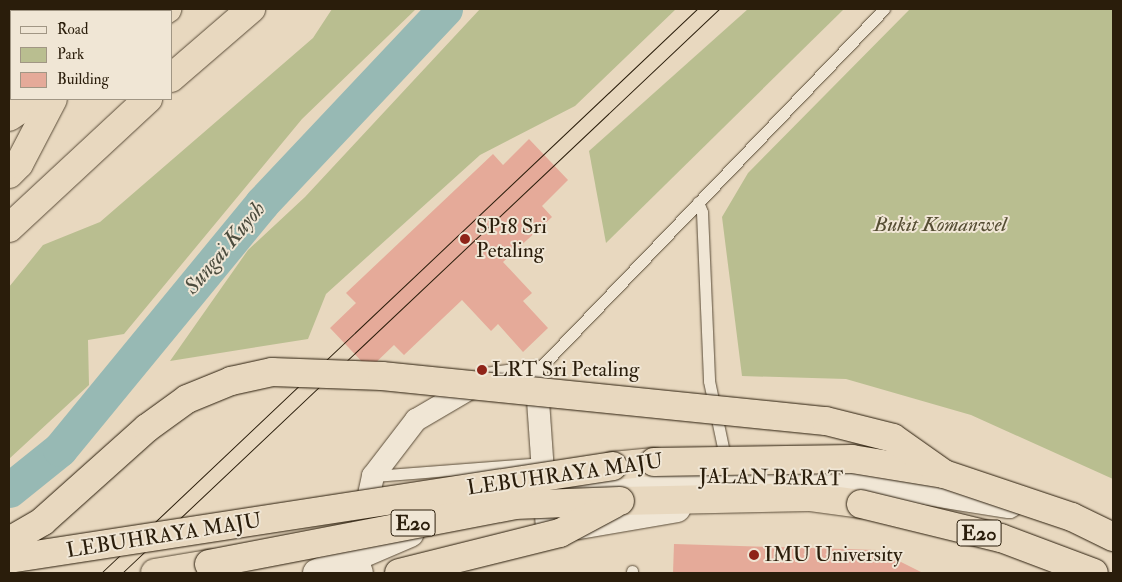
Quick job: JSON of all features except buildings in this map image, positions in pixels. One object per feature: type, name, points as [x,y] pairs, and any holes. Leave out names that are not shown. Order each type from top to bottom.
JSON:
[{"type":"highway","points":[[172,77],[251,9]]},
{"type":"highway","points":[[9,117],[34,100]]},
{"type":"highway","points":[[9,174],[19,164],[52,100]]},
{"type":"highway","points":[[9,228],[138,107]]},
{"type":"highway","points":[[9,541],[43,522],[147,428],[187,399],[231,381],[272,372],[382,376],[826,421],[894,438],[944,474]]},
{"type":"highway","name":"LEBUHRAYA MAJU","points":[[9,559],[574,469],[684,459],[852,459],[944,474],[1072,517],[1113,537]]},
{"type":"highway","name":"LEBUHRAYA MAJU","points":[[155,573],[514,505],[809,497],[861,504],[1001,538],[1094,573]]},
{"type":"highway","points":[[399,573],[560,533],[620,501]]},
{"type":"main road","name":"JALAN BARAT","points":[[317,573],[359,564],[398,536],[628,482],[729,473],[838,477],[924,490],[1010,504],[1113,532]]},
{"type":"main road","name":"JALAN BARAT","points":[[405,573],[547,531],[702,503],[852,504],[970,526],[1048,549],[1100,573]]},
{"type":"main road","points":[[1048,549],[1064,573]]},
{"type":"street","points":[[359,564],[373,476],[416,420],[486,380],[536,372],[547,531]]},
{"type":"lane","points":[[536,372],[884,9]]},
{"type":"lane","points":[[698,202],[702,212],[709,381],[729,473]]},
{"type":"lane","points":[[373,476],[542,463]]},
{"type":"green space","points":[[332,9],[416,9],[302,119],[124,334],[88,340],[89,385],[9,459],[9,287],[43,245],[100,222],[313,38]]},
{"type":"green space","points":[[480,9],[676,9],[575,106],[480,155],[326,294],[308,339],[170,361],[248,250],[305,197]]},
{"type":"green space","points":[[748,9],[844,9],[606,243],[589,151]]},
{"type":"green space","name":"Bukit Komanwel","points":[[910,9],[1113,9],[1113,479],[971,415],[846,379],[742,376],[722,217],[748,173]]},
{"type":"waterway","name":"Sungai Kuyoh","points":[[9,490],[60,449],[262,203],[445,9]]},
{"type":"tram line","points":[[101,573],[697,9]]},
{"type":"tram line","points":[[122,573],[719,9]]},
{"type":"place","name":"SP18 Sri Petaling","points":[[465,239]]},
{"type":"place","name":"LRT Sri Petaling","points":[[482,370]]},
{"type":"place","name":"IMU University","points":[[754,555]]}]
